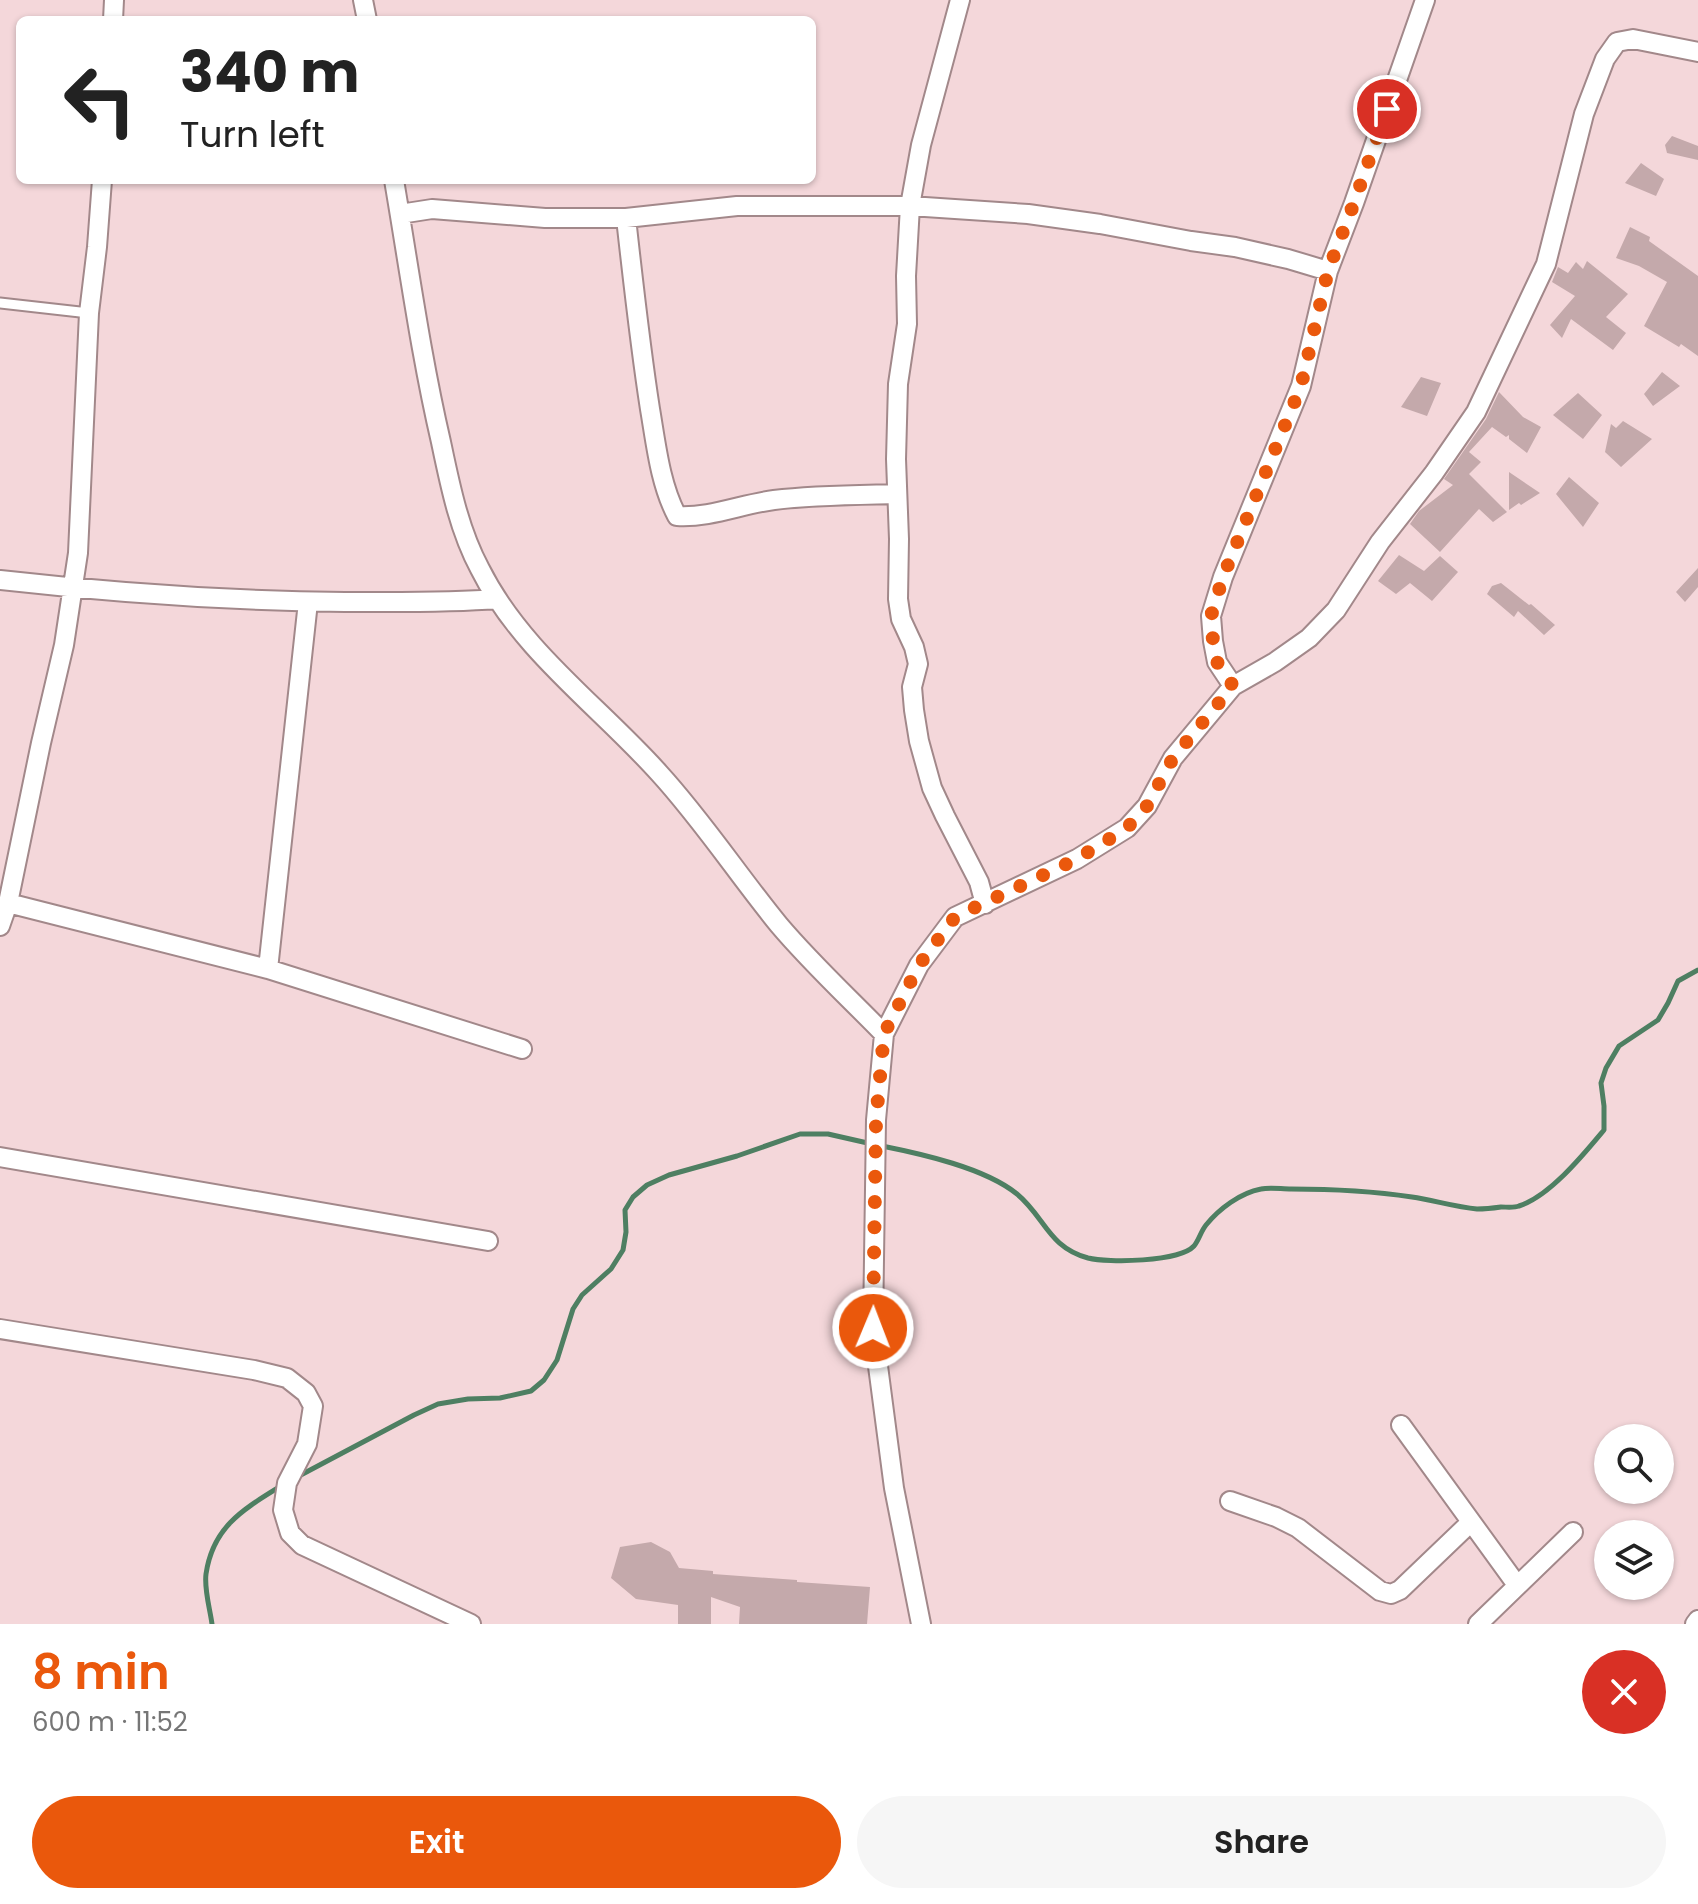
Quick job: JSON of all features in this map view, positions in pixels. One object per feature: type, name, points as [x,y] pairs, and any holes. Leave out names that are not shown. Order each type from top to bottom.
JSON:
[{"type":"street","points":[[960,0],[921,145],[910,206],[907,324],[898,384],[898,599],[901,619],[918,664],[912,687],[919,741],[932,788],[979,882],[985,904]]},
{"type":"street","points":[[1233,686],[1217,662],[1211,616],[1223,577],[1301,386],[1328,271],[1425,0]]},
{"type":"street","points":[[921,1624],[894,1488],[873,1328],[876,1120],[884,1034],[919,965],[955,917],[1077,859],[1127,828],[1147,806],[1173,758],[1233,686],[1309,638],[1336,610],[1380,542],[1434,473],[1476,412],[1546,264],[1584,114],[1605,59],[1617,42],[1633,39],[1698,52]]},
{"type":"street","points":[[0,926],[8,903],[64,645],[78,553],[89,313],[102,184]]},
{"type":"street","points":[[395,184],[429,388],[448,476],[479,568],[511,619],[539,652],[642,754],[688,805],[778,923],[823,974],[884,1034]]},
{"type":"street","points":[[400,214],[432,209],[545,218],[626,218],[737,206],[910,206],[1028,214],[1100,224],[1235,247],[1328,271]]},
{"type":"street","points":[[626,218],[655,437],[668,499],[677,516],[691,517],[771,500],[825,495],[897,494]]},
{"type":"street","points":[[0,580],[72,588],[272,601],[447,603],[497,599]]},
{"type":"street","points":[[268,969],[308,602]]},
{"type":"street","points":[[8,903],[268,969],[522,1049]]},
{"type":"street","points":[[0,1157],[488,1241]]},
{"type":"street","points":[[0,1329],[287,1378],[306,1393],[313,1406],[307,1444],[287,1483],[283,1510],[290,1533],[302,1545],[471,1624]]},
{"type":"street","points":[[1401,1425],[1517,1585]]},
{"type":"street","points":[[1230,1501],[1298,1528],[1380,1591],[1391,1594],[1400,1590],[1471,1522]]},
{"type":"street","points":[[1478,1624],[1573,1532]]},
{"type":"lane","points":[[0,303],[89,313]]},
{"type":"building","points":[[1672,136],[1698,146],[1698,160],[1667,153],[1665,145]]},
{"type":"building","points":[[1641,163],[1664,179],[1656,196],[1625,183]]},
{"type":"building","points":[[1630,227],[1650,237],[1649,241],[1698,276],[1698,356],[1644,326],[1667,282],[1639,266],[1616,258]]},
{"type":"building","points":[[1587,261],[1628,294],[1606,317],[1626,333],[1613,350],[1571,319],[1562,338],[1550,325],[1575,296],[1552,282],[1558,267],[1568,273],[1576,262],[1583,269]]},
{"type":"building","points":[[1662,372],[1680,386],[1653,406],[1644,394]]},
{"type":"building","points":[[1421,377],[1441,383],[1427,416],[1401,407]]},
{"type":"building","points":[[1499,392],[1523,417],[1541,427],[1527,453],[1509,439],[1509,435],[1506,437],[1492,427],[1469,452],[1481,462],[1469,474],[1507,512],[1493,522],[1479,509],[1440,552],[1410,524],[1419,511],[1453,485],[1444,479],[1486,419]]},
{"type":"building","points":[[1578,393],[1602,415],[1583,439],[1553,415]]},
{"type":"building","points":[[1623,421],[1652,439],[1621,467],[1605,452],[1611,424],[1616,428]]},
{"type":"building","points":[[1509,472],[1540,493],[1509,510]]},
{"type":"building","points":[[1569,477],[1599,503],[1583,527],[1556,494]]},
{"type":"building","points":[[1399,555],[1424,571],[1440,556],[1458,572],[1432,601],[1410,583],[1396,594],[1378,581]]},
{"type":"building","points":[[1698,568],[1698,587],[1685,602],[1676,592]]},
{"type":"building","points":[[1501,583],[1555,625],[1544,635],[1518,611],[1514,617],[1487,594],[1492,586]]},
{"type":"building","points":[[651,1542],[670,1552],[679,1568],[713,1571],[713,1574],[870,1587],[867,1624],[739,1624],[740,1607],[711,1597],[711,1624],[678,1624],[678,1605],[636,1599],[611,1578],[620,1547]]},
{"type":"waterway","points":[[882,1146],[971,1169],[1004,1185],[1026,1203],[1064,1247],[1098,1260],[1143,1260],[1186,1251],[1194,1246],[1206,1225],[1224,1208],[1245,1194],[1264,1188],[1382,1193],[1477,1209],[1517,1207],[1554,1184],[1604,1130],[1601,1083],[1606,1068],[1619,1046],[1658,1020],[1678,981],[1698,970]]},
{"type":"waterway","points":[[297,1477],[438,1404],[500,1398],[531,1391],[544,1380],[557,1360],[573,1309],[582,1295],[611,1269],[623,1250],[625,1210],[633,1197],[647,1185],[669,1175],[800,1134],[828,1134],[872,1144]]},
{"type":"waterway","points":[[212,1624],[206,1574],[215,1543],[243,1511],[281,1486]]},
{"type":"route","points":[[873,1328],[876,1120],[884,1034],[919,965],[955,917],[1077,859],[1127,828],[1147,806],[1173,758],[1233,686],[1217,662],[1211,616],[1223,577],[1301,386],[1328,271],[1387,109]]}]
